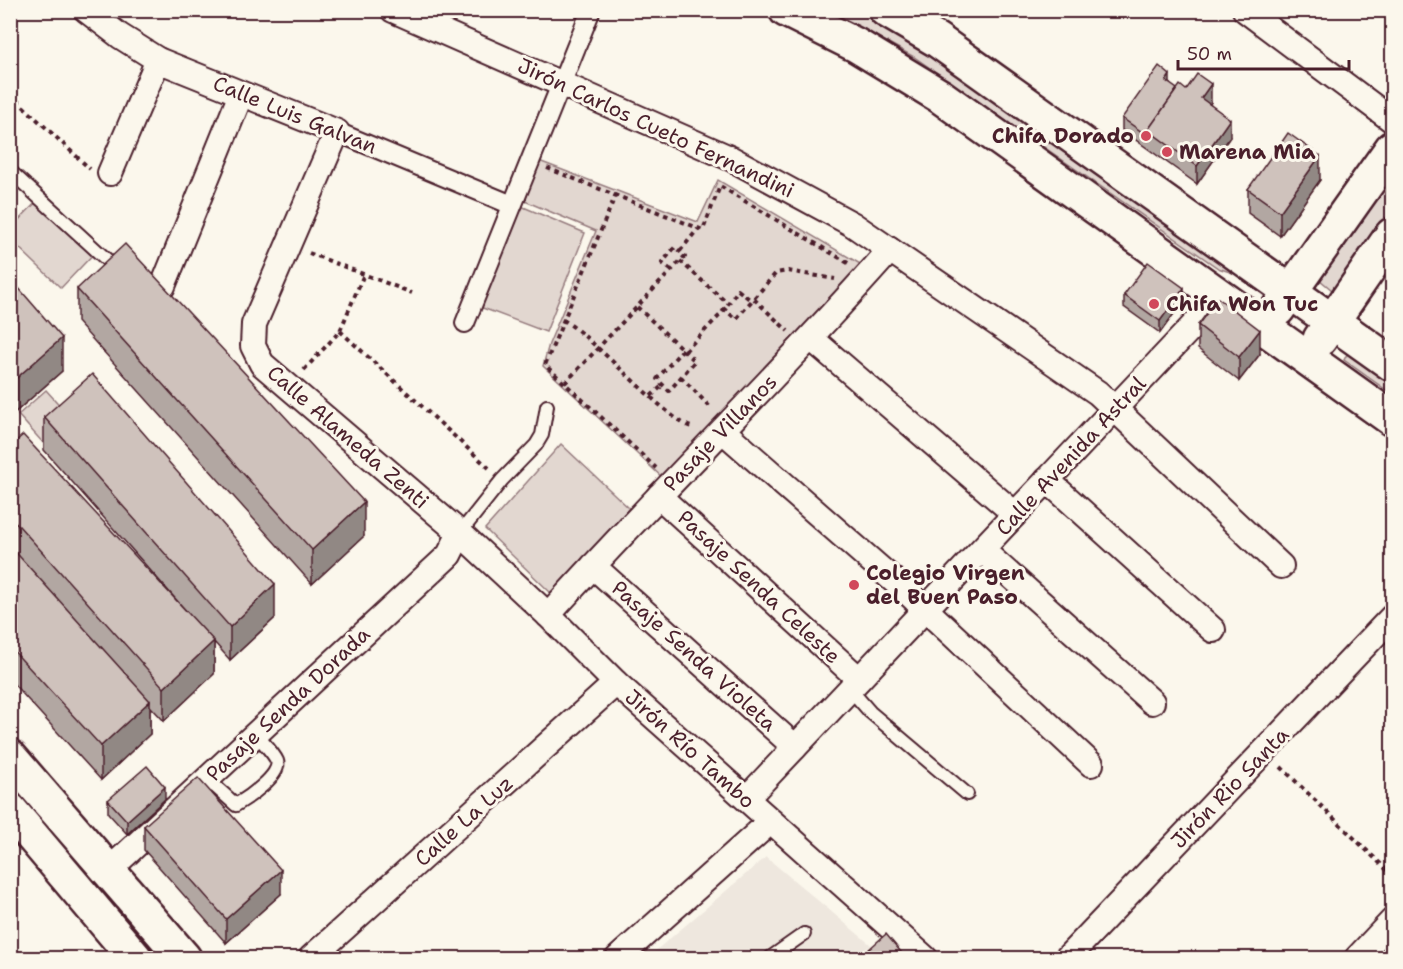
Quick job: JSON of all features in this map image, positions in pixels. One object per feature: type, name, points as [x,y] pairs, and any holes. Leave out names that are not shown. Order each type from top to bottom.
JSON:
[{"type":"main road","points":[[786,10],[856,45],[940,96],[1392,419]]},
{"type":"main road","points":[[886,10],[937,40],[1392,364]]},
{"type":"main road","points":[[1264,328],[1392,148]]},
{"type":"main road","points":[[1307,358],[1392,235]]},
{"type":"main road","points":[[10,757],[184,958]]},
{"type":"main road","points":[[10,810],[135,958]]},
{"type":"street","name":"Calle Luis Galvan","points":[[86,10],[120,36],[158,60],[512,205]]},
{"type":"street","name":"Jirón Carlos Cueto Fernandini","points":[[393,10],[732,159],[852,224],[1098,393],[1281,566]]},
{"type":"street","points":[[465,323],[591,10]]},
{"type":"street","points":[[1246,11],[1392,120]]},
{"type":"street","points":[[110,173],[158,60]]},
{"type":"street","points":[[163,286],[241,94]]},
{"type":"street","name":"Calle Alameda Zenti","points":[[337,132],[254,324],[253,346],[262,364],[287,388],[460,533]]},
{"type":"street","name":"Pasaje Villanos","points":[[549,615],[659,496],[714,425],[804,339],[890,250]]},
{"type":"street","name":"Calle Avenida Astral","points":[[747,798],[1221,296]]},
{"type":"street","points":[[804,339],[1015,514]]},
{"type":"street","points":[[714,425],[925,609],[1091,764]]},
{"type":"street","points":[[1047,480],[1213,630]]},
{"type":"street","name":"Pasaje Senda Celeste","points":[[659,496],[855,684]]},
{"type":"street","name":"Jirón Río Tambo","points":[[460,533],[549,615],[616,682],[747,798],[770,822],[925,958]]},
{"type":"street","name":"Pasaje Senda Dorada","points":[[109,870],[449,555],[460,533]]},
{"type":"street","points":[[982,550],[1152,702]]},
{"type":"street","name":"Pasaje Senda Violeta","points":[[593,566],[795,747]]},
{"type":"street","name":"Jirón Rio Santa","points":[[1067,958],[1392,617]]},
{"type":"street","name":"Calle La Luz","points":[[311,958],[616,682]]},
{"type":"street","points":[[618,958],[770,822]]},
{"type":"street","points":[[1357,958],[1392,921]]},
{"type":"lane","points":[[10,171],[107,260]]},
{"type":"lane","points":[[460,533],[502,480],[536,445],[542,435],[547,406]]},
{"type":"lane","points":[[855,684],[870,712],[967,794]]},
{"type":"lane","points":[[207,779],[227,801],[236,805],[273,776],[278,769],[277,762],[256,734]]},
{"type":"lane","points":[[770,958],[804,934]]},
{"type":"path","points":[[10,94],[84,165],[97,174],[110,173]]},
{"type":"path","points":[[530,161],[703,230],[720,186],[853,265]]},
{"type":"path","points":[[616,194],[546,365],[657,469]]},
{"type":"path","points":[[680,251],[698,229]]},
{"type":"path","points":[[288,244],[412,293]]},
{"type":"path","points":[[564,383],[685,256],[675,247],[662,263],[671,270]]},
{"type":"path","points":[[680,261],[727,303]]},
{"type":"path","points":[[723,308],[736,319],[776,273],[788,271],[840,280]]},
{"type":"path","points":[[287,388],[340,331],[364,274]]},
{"type":"path","points":[[636,306],[684,350],[695,361],[669,391],[657,379],[684,350],[721,314],[723,308],[738,290],[804,339]]},
{"type":"path","points":[[563,320],[575,326],[598,346],[681,424],[688,428],[714,425],[681,377]]},
{"type":"path","points":[[340,331],[502,480]]},
{"type":"path","points":[[651,396],[663,385]]},
{"type":"path","points":[[1265,751],[1392,875]]},
{"type":"shaded area","points":[[817,11],[875,11],[1270,297],[1236,274],[1218,268],[914,57],[863,29]]},
{"type":"shaded area","points":[[539,161],[698,222],[718,180],[867,268],[665,480],[543,366],[549,344],[596,231],[525,201]]},
{"type":"shaded area","points":[[1392,171],[1392,214],[1339,289],[1332,290],[1319,279]]},
{"type":"shaded area","points":[[45,193],[101,246],[61,288],[11,240],[10,229]]},
{"type":"shaded area","points":[[521,206],[585,233],[546,332],[480,307]]},
{"type":"shaded area","points":[[1351,346],[1392,368],[1392,394],[1344,360]]},
{"type":"shaded area","points":[[46,390],[73,420],[45,445],[18,415]]},
{"type":"shaded area","points":[[561,444],[629,508],[553,595],[485,529]]},
{"type":"shaded area","points":[[766,857],[871,945],[855,958],[647,958]]},
{"type":"building","points":[[1159,66],[1170,75],[1166,81],[1177,89],[1148,130],[1148,136],[1122,118]]},
{"type":"building","points":[[1197,74],[1211,84],[1201,98],[1230,119],[1197,166],[1148,130],[1180,85],[1186,90]]},
{"type":"building","points":[[1288,133],[1320,156],[1280,212],[1248,189],[1272,155],[1278,159],[1283,153],[1277,149]]},
{"type":"building","points":[[125,244],[364,502],[312,550],[77,289]]},
{"type":"building","name":"Chifa Won Tuc","points":[[1148,262],[1184,288],[1160,321],[1124,295]]},
{"type":"building","points":[[10,278],[62,338],[12,382],[10,380]]},
{"type":"building","points":[[1218,298],[1260,330],[1239,357],[1198,325]]},
{"type":"building","points":[[92,374],[275,584],[230,627],[44,417]]},
{"type":"building","points":[[23,435],[214,641],[164,688],[10,516],[10,446]]},
{"type":"building","points":[[10,546],[150,701],[101,746],[10,647]]},
{"type":"building","points":[[147,766],[165,787],[127,821],[108,800]]},
{"type":"building","points":[[198,778],[281,870],[226,919],[144,826]]},
{"type":"building","points":[[886,934],[906,958],[859,958]]},
{"type":"place","name":"Chifa Dorado","points":[[1146,136]]},
{"type":"place","name":"Marena Mia","points":[[1167,152]]},
{"type":"place","name":"Chifa Won Tuc","points":[[1154,304]]},
{"type":"place","name":"Colegio Virgen del Buen Paso","points":[[854,585]]}]
